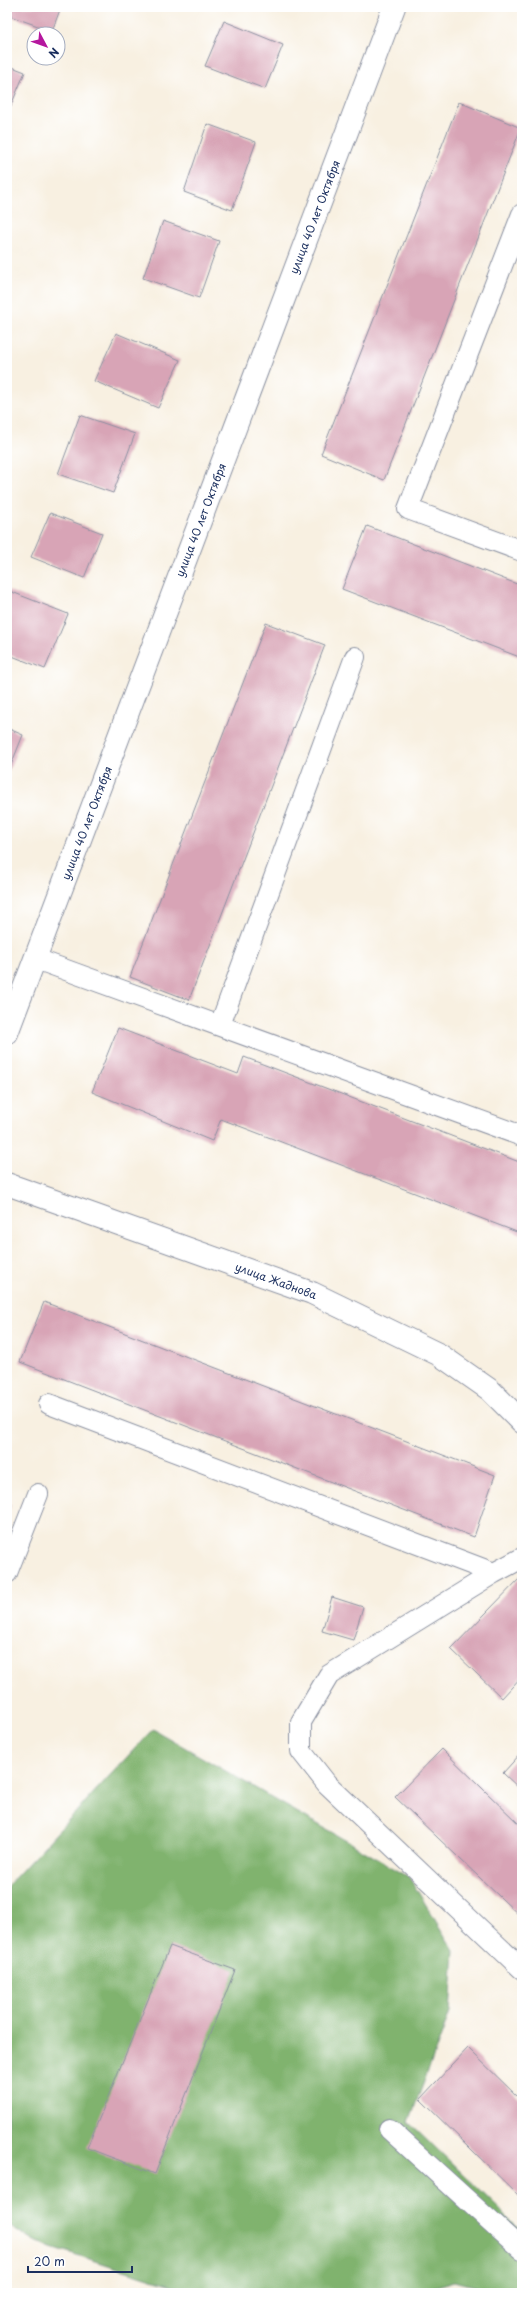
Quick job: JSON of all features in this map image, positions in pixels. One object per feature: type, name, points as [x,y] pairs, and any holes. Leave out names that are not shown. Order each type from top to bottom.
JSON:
[{"type":"street","name":"улица 40 лет Октября","points":[[7,1033],[394,7]]},
{"type":"street","name":"улица Жаднова","points":[[7,1184],[312,1293],[440,1355],[490,1390],[522,1422]]},
{"type":"lane","points":[[522,214],[408,509],[522,551]]},
{"type":"lane","points":[[220,1025],[355,657]]},
{"type":"lane","points":[[36,959],[522,1136]]},
{"type":"lane","points":[[49,1404],[494,1573]]},
{"type":"lane","points":[[7,1573],[38,1494]]},
{"type":"lane","points":[[522,1558],[494,1573],[329,1675],[300,1722],[301,1751],[327,1784],[522,1969]]},
{"type":"lane","points":[[389,2129],[522,2250]]},
{"type":"green space","points":[[153,1729],[409,1877],[454,1951],[450,2012],[409,2122],[522,2231],[522,2293],[500,2293],[455,2281],[413,2293],[196,2293],[36,2242],[7,2224],[7,1888],[9,1884]]},
{"type":"building","points":[[7,7],[61,7],[54,26],[38,26],[7,15]]},
{"type":"building","points":[[224,21],[283,45],[265,89],[205,66]]},
{"type":"building","points":[[7,65],[25,72],[7,115]]},
{"type":"building","points":[[459,102],[521,128],[384,480],[321,454]]},
{"type":"building","points":[[207,124],[256,142],[232,210],[184,192]]},
{"type":"building","points":[[163,221],[219,241],[199,298],[143,278]]},
{"type":"building","points":[[116,333],[180,360],[158,408],[94,381]]},
{"type":"building","points":[[80,415],[135,434],[113,493],[58,474]]},
{"type":"building","points":[[50,513],[102,533],[84,578],[31,557]]},
{"type":"building","points":[[367,526],[522,586],[522,658],[342,589]]},
{"type":"building","points":[[7,590],[68,614],[45,669],[7,654]]},
{"type":"building","points":[[266,623],[325,645],[189,1000],[130,977]]},
{"type":"building","points":[[7,728],[23,735],[7,775]]},
{"type":"building","points":[[118,1028],[238,1074],[244,1057],[522,1163],[522,1234],[221,1119],[212,1141],[92,1092]]},
{"type":"building","points":[[44,1302],[495,1475],[474,1537],[20,1362]]},
{"type":"building","points":[[7,1504],[11,1505],[7,1515]]},
{"type":"building","points":[[522,1576],[522,1676],[502,1698],[451,1649]]},
{"type":"building","points":[[332,1597],[363,1607],[353,1640],[322,1631]]},
{"type":"building","points":[[442,1749],[522,1827],[522,1918],[395,1797]]},
{"type":"building","points":[[522,1752],[522,1791],[503,1773]]},
{"type":"building","points":[[170,1946],[235,1970],[155,2174],[87,2148]]},
{"type":"building","points":[[468,2048],[522,2101],[522,2199],[420,2099]]}]
